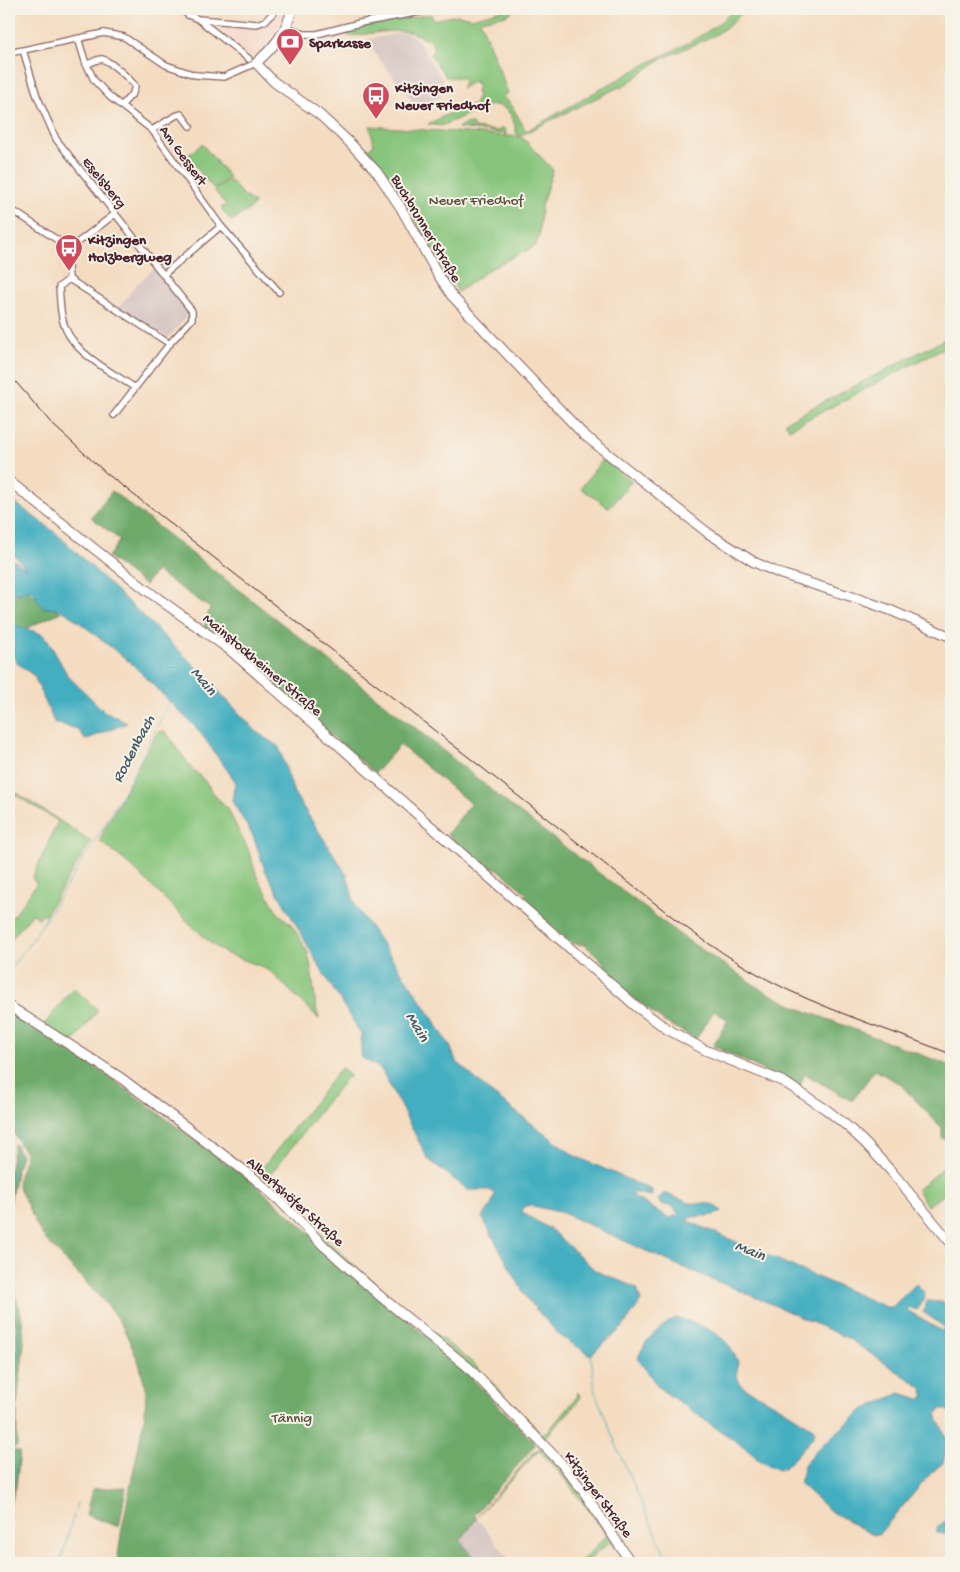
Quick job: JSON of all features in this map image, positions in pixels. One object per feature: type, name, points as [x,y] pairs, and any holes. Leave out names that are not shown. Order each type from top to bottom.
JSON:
[{"type":"street","name":"Buchbrunner Straße","points":[[181,9],[188,15],[198,19],[253,61],[274,82],[325,120],[350,143],[370,165],[401,208],[452,296],[569,421],[597,448],[708,533],[754,562],[781,574],[882,607],[951,637]]},
{"type":"street","points":[[9,53],[104,33],[116,34],[124,37],[166,65],[195,75],[224,77],[253,61],[279,40],[287,27],[292,9]]},
{"type":"street","points":[[394,16],[398,9]]},
{"type":"street","points":[[287,27],[304,34],[317,34],[394,16],[438,9]]},
{"type":"street","name":"Buchbrunner Straße","points":[[198,19],[257,24],[265,21],[275,11]]},
{"type":"street","name":"Am Gessert","points":[[78,38],[86,65],[94,80],[110,97],[152,130],[221,226],[279,292]]},
{"type":"street","name":"Eselsberg","points":[[23,50],[37,96],[56,139],[192,311],[192,319],[170,344]]},
{"type":"street","points":[[86,65],[98,59],[104,59],[131,80],[135,86],[133,93],[121,106]]},
{"type":"street","points":[[152,130],[180,114],[190,126]]},
{"type":"street","points":[[9,208],[68,247]]},
{"type":"street","points":[[68,247],[77,243],[115,214]]},
{"type":"street","points":[[163,275],[221,226]]},
{"type":"street","points":[[68,247],[69,279]]},
{"type":"street","points":[[69,279],[170,344],[114,414]]},
{"type":"street","points":[[69,279],[59,286],[62,319],[69,336],[79,348],[135,388]]},
{"type":"street","name":"Mainstockheimer Straße","points":[[9,481],[131,579],[230,650],[637,1008],[667,1029],[705,1050],[784,1082],[827,1110],[847,1126],[891,1171],[951,1243]]},
{"type":"street","name":"Albertshöfer Straße","points":[[9,1006],[121,1078],[254,1178],[281,1202],[324,1246],[380,1296],[468,1366],[542,1443]]},
{"type":"street","name":"Kitzinger Straße","points":[[542,1443],[584,1492],[631,1563]]},
{"type":"shaded area","points":[[278,11],[285,11],[282,25],[273,41],[259,55],[254,56],[249,55],[208,21],[266,24],[274,18]]},
{"type":"shaded area","points":[[404,32],[416,38],[443,81],[435,86],[441,96],[419,109],[377,56],[367,40]]},
{"type":"shaded area","points":[[155,268],[190,313],[168,338],[119,307],[138,283]]},
{"type":"shaded area","points":[[477,1518],[512,1563],[479,1563],[460,1541]]},
{"type":"green space","points":[[506,9],[514,10],[507,15],[480,20],[508,93],[502,96],[511,104],[526,131],[637,69],[701,36],[734,9],[746,9],[717,34],[658,61],[621,88],[619,87],[521,135],[517,135],[509,113],[496,105],[490,105],[441,126],[428,124],[453,112],[474,105],[478,95],[476,92],[478,85],[474,81],[461,89],[464,81],[461,78],[446,77],[431,55],[434,48],[431,41],[422,38],[420,34],[394,31],[350,36],[344,33],[349,29],[431,14],[433,20],[457,15],[472,18]]},
{"type":"green space","points":[[465,123],[472,124],[474,128],[498,131],[501,128],[505,129],[506,134],[458,128]]},
{"type":"green space","name":"Neuer Friedhof","points":[[370,126],[522,137],[553,170],[541,206],[539,237],[535,246],[488,270],[458,292],[401,196],[368,149],[374,145]]},
{"type":"green space","points":[[202,144],[229,177],[214,189],[187,156]]},
{"type":"green space","points":[[229,179],[241,193],[255,204],[231,221],[221,208],[226,205],[214,190]]},
{"type":"green space","points":[[951,336],[951,344],[789,429],[785,422]]},
{"type":"green space","points":[[603,459],[632,481],[609,508],[581,488]]},
{"type":"green space","points":[[112,491],[413,726],[507,803],[683,937],[762,990],[798,1008],[951,1066],[951,1142],[942,1138],[942,1128],[900,1084],[875,1070],[852,1101],[805,1074],[799,1087],[713,1046],[728,1020],[714,1011],[696,1039],[663,1021],[608,978],[611,975],[600,958],[585,945],[570,943],[526,904],[526,893],[498,869],[476,863],[447,834],[471,804],[400,745],[375,773],[204,627],[210,608],[156,571],[145,585],[108,557],[120,540],[91,517]]},
{"type":"green space","points":[[26,591],[61,612],[25,629],[9,633],[9,596],[13,597]]},
{"type":"green space","points":[[165,731],[192,769],[226,806],[248,849],[257,876],[278,913],[291,924],[308,953],[319,1019],[271,972],[258,965],[225,953],[208,941],[131,866],[100,841],[103,832],[154,738],[158,732]]},
{"type":"green space","points":[[9,788],[91,841],[45,915],[43,913],[39,918],[32,914],[9,942],[9,922],[37,883],[32,879],[58,821],[9,791]]},
{"type":"green space","points":[[73,988],[98,1010],[72,1044],[43,1026]]},
{"type":"green space","name":"Tännig","points":[[15,1014],[110,1077],[257,1186],[460,1366],[536,1444],[474,1515],[477,1518],[460,1541],[479,1563],[117,1563],[122,1528],[145,1414],[146,1389],[139,1363],[124,1329],[109,1307],[46,1240],[39,1230],[19,1188],[17,1182],[26,1154],[9,1126],[9,1019]]},
{"type":"green space","points":[[341,1068],[350,1077],[347,1077],[266,1180],[362,1272],[473,1363],[542,1434],[548,1431],[577,1397],[578,1392],[580,1397],[577,1403],[545,1438],[539,1437],[476,1372],[345,1262],[259,1177],[261,1170]]},
{"type":"green space","points":[[14,1144],[21,1155],[9,1208],[9,1174]]},
{"type":"green space","points":[[951,1160],[951,1190],[927,1206],[917,1190]]},
{"type":"green space","points":[[9,1277],[19,1306],[24,1344],[17,1407],[17,1447],[10,1447],[11,1406],[17,1344],[16,1325],[9,1298]]},
{"type":"green space","points":[[541,1448],[544,1449],[582,1494],[615,1546],[609,1542],[586,1563],[579,1563],[607,1535],[564,1478],[540,1451],[478,1515],[535,1451]]},
{"type":"green space","points":[[10,1450],[20,1452],[16,1487],[9,1508]]},
{"type":"green space","points":[[126,1487],[119,1527],[86,1515],[92,1489]]},
{"type":"water","name":"Main","points":[[9,498],[57,534],[192,663],[258,733],[279,747],[294,793],[347,875],[355,905],[425,1006],[450,1046],[456,1061],[491,1093],[575,1156],[652,1190],[652,1196],[634,1193],[631,1195],[669,1218],[679,1215],[673,1206],[661,1205],[658,1200],[664,1193],[689,1203],[711,1204],[722,1211],[713,1215],[695,1216],[686,1220],[886,1307],[892,1307],[916,1284],[924,1292],[925,1297],[917,1310],[909,1307],[907,1310],[941,1331],[944,1330],[942,1325],[923,1312],[927,1301],[951,1305],[951,1415],[947,1409],[942,1409],[937,1413],[938,1420],[949,1442],[943,1463],[931,1473],[880,1533],[874,1535],[869,1533],[829,1510],[799,1483],[805,1463],[821,1446],[863,1410],[900,1393],[920,1399],[924,1398],[922,1388],[849,1339],[675,1264],[563,1213],[529,1205],[522,1208],[523,1213],[550,1229],[596,1271],[637,1288],[641,1301],[623,1327],[591,1355],[560,1336],[527,1299],[482,1217],[491,1206],[495,1194],[490,1190],[468,1190],[428,1159],[381,1069],[361,1057],[361,1034],[322,971],[265,870],[253,836],[232,801],[235,781],[199,731],[131,663],[70,615],[59,609],[45,608],[29,590],[9,596],[9,557],[27,569],[16,557],[9,553]]},
{"type":"water","points":[[9,623],[42,634],[48,640],[68,676],[104,711],[127,723],[85,740],[78,729],[54,722],[34,676],[17,663],[13,656],[14,644],[9,635]]},
{"type":"water","points":[[675,1318],[704,1327],[723,1339],[731,1348],[738,1362],[737,1376],[742,1385],[813,1428],[815,1431],[813,1437],[786,1467],[779,1470],[761,1462],[743,1446],[659,1388],[638,1359],[648,1340]]},
{"type":"water","points":[[951,1516],[951,1535],[937,1533],[937,1528]]},
{"type":"waterway","name":"Rodenbach","points":[[96,839],[131,779],[170,701]]},
{"type":"waterway","name":"Rodenbach","points":[[9,970],[33,939],[94,842]]},
{"type":"waterway","name":"Rodenbach","points":[[9,1103],[20,1133],[9,1191]]},
{"type":"waterway","name":"Rodenbach","points":[[9,1286],[19,1319],[20,1359],[14,1413],[15,1476],[9,1498]]},
{"type":"waterway","points":[[591,1355],[595,1392],[621,1457],[669,1563]]},
{"type":"waterway","points":[[75,1510],[77,1503]]},
{"type":"waterway","points":[[60,1563],[74,1515]]},
{"type":"railway","points":[[9,374],[52,424],[106,473],[684,926],[734,960],[788,990],[849,1016],[951,1054]]},
{"type":"place","name":"Sparkasse","points":[[290,66]]},
{"type":"place","name":"Kitzingen Neuer Friedhof","points":[[376,120]]},
{"type":"place","name":"Kitzingen Holzbergweg","points":[[69,272]]}]
